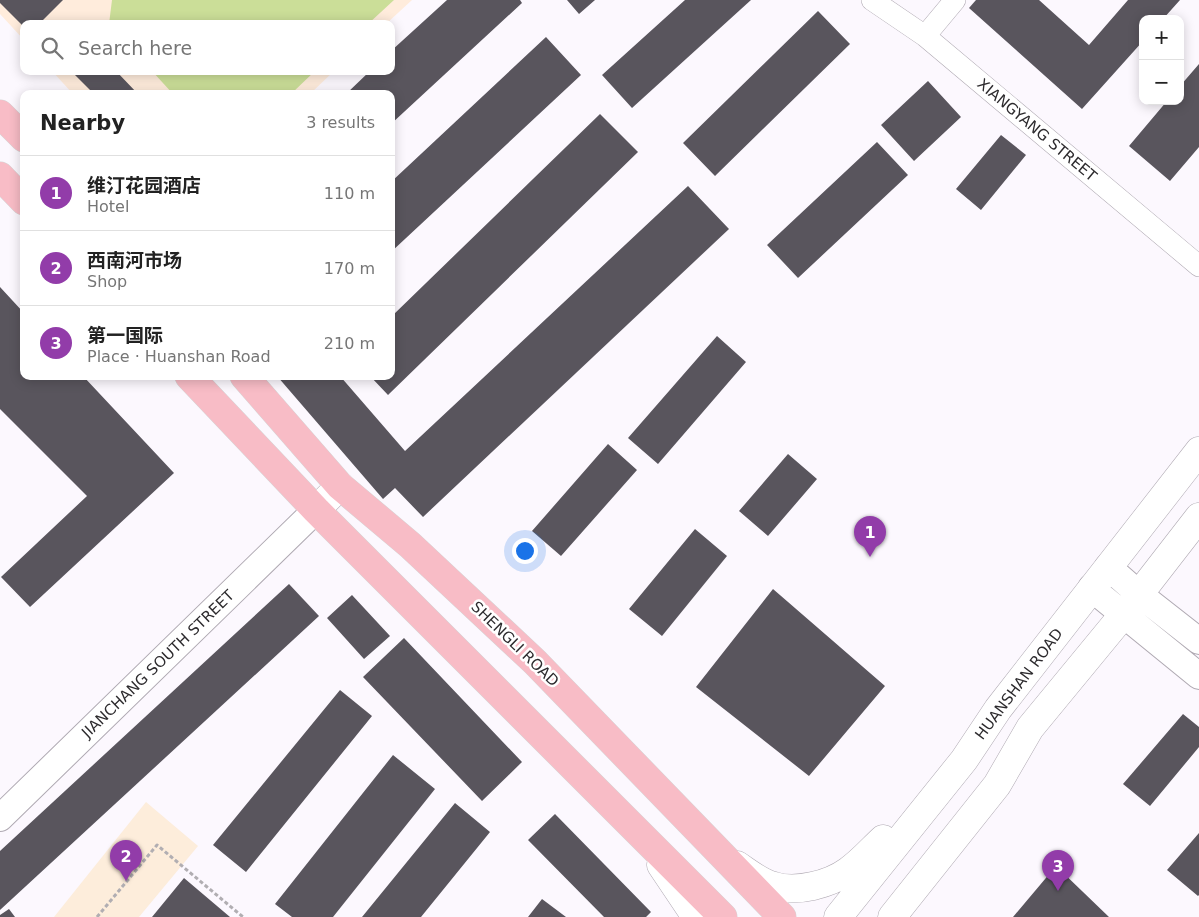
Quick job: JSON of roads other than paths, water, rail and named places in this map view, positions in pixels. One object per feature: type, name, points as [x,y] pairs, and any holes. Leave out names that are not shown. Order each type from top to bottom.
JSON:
[{"type":"main road","points":[[0,114],[20,134]]},
{"type":"main road","points":[[0,176],[20,197]]},
{"type":"main road","points":[[193,380],[316,510],[724,917]]},
{"type":"main road","name":"SHENGLI ROAD","points":[[247,380],[340,486],[410,545],[536,662],[782,917]]},
{"type":"main road","name":"HUANSHAN ROAD","points":[[838,917],[964,760],[998,709],[1199,451]]},
{"type":"main road","points":[[316,510],[340,486]]},
{"type":"main road","points":[[892,917],[997,785],[1030,728],[1199,517]]},
{"type":"main road","points":[[721,854],[752,876],[774,886],[794,888],[819,885],[848,871],[948,779]]},
{"type":"main road","points":[[641,834],[696,917]]},
{"type":"street","name":"XIANGYANG STREET","points":[[872,0],[924,36],[1199,266]]},
{"type":"street","points":[[924,36],[954,0]]},
{"type":"street","name":"JIANCHANG SOUTH STREET","points":[[0,818],[316,510]]},
{"type":"street","points":[[1108,567],[1131,604],[1199,676]]},
{"type":"street","points":[[1091,588],[1131,604],[1199,641]]},
{"type":"place","name":"维汀花园酒店","points":[[870,557]]},
{"type":"place","name":"西南河市场","points":[[126,881]]},
{"type":"place","name":"第一国际","points":[[1058,891]]}]
